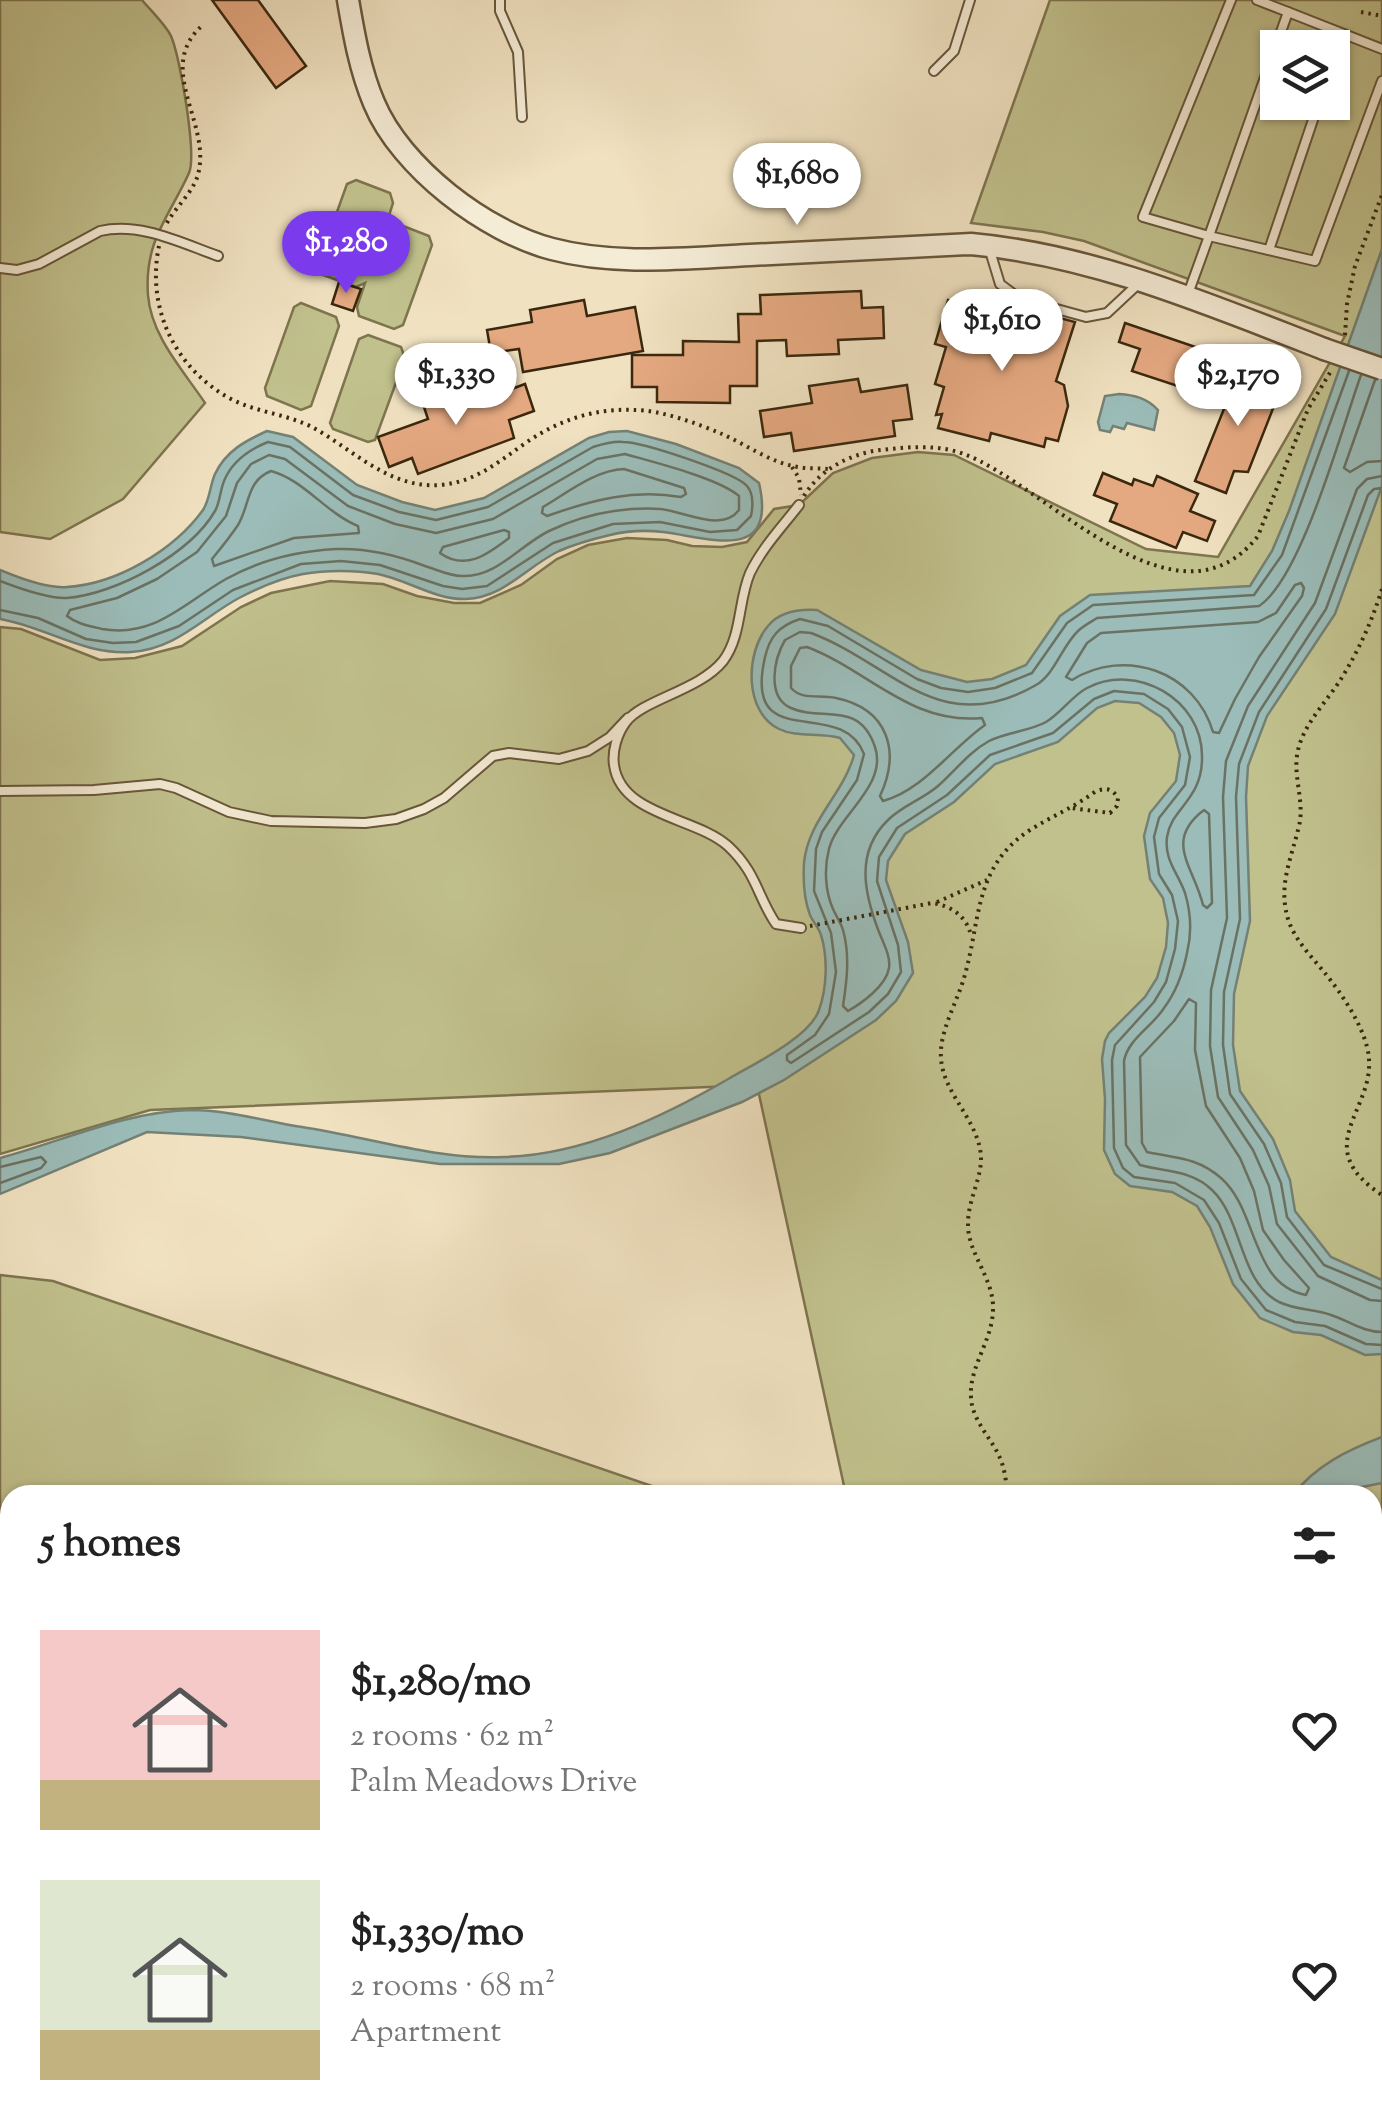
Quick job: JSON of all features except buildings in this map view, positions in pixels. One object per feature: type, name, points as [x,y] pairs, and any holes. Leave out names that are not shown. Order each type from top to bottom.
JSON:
[{"type":"street","points":[[348,0],[360,62],[375,106],[391,136],[458,202],[498,229],[551,249],[594,257],[646,260],[971,244],[1016,248],[1082,262],[1333,346],[1382,369]]},
{"type":"lane","points":[[500,0],[500,12],[518,52],[522,117]]},
{"type":"lane","points":[[934,72],[954,52],[970,0]]},
{"type":"lane","points":[[1231,0],[1143,217],[1316,261],[1382,81]]},
{"type":"lane","points":[[1257,0],[1332,30]]},
{"type":"lane","points":[[1186,298],[1288,12]]},
{"type":"lane","points":[[1350,37],[1382,49]]},
{"type":"lane","points":[[1269,250],[1313,120]]},
{"type":"lane","points":[[0,268],[16,270],[39,264],[111,228],[162,236],[218,256]]},
{"type":"lane","points":[[989,246],[1000,284],[1020,299],[1086,318],[1107,313],[1140,282]]},
{"type":"lane","points":[[0,790],[94,790],[160,784],[229,812],[271,821],[365,823],[396,819],[424,809],[444,798],[493,756],[509,752],[558,758],[588,751],[610,737],[628,718],[706,676],[724,660],[749,575],[799,504]]},
{"type":"lane","points":[[628,718],[617,739],[613,760],[624,790],[672,818],[701,828],[726,845],[755,878],[776,924],[801,928]]},
{"type":"path","points":[[1361,12],[1382,16]]},
{"type":"path","points":[[204,24],[184,49],[183,78],[200,149],[200,171],[168,220],[155,264],[155,297],[180,356],[204,381],[231,399],[310,426],[366,464],[401,479],[435,486],[466,481],[566,420],[604,410],[639,410],[677,419],[720,433],[789,464],[829,469]]},
{"type":"path","points":[[1333,346],[1348,329],[1346,304],[1382,196]]},
{"type":"path","points":[[799,504],[810,486],[829,469],[870,452],[939,447],[991,466],[1102,541],[1177,571],[1202,572],[1244,552],[1258,536],[1308,409],[1333,369]]},
{"type":"path","points":[[789,464],[799,478],[799,504]]},
{"type":"path","points":[[1382,589],[1363,641],[1298,748],[1300,824],[1282,891],[1292,932],[1339,993],[1363,1036],[1369,1060],[1366,1083],[1349,1127],[1347,1146],[1351,1164],[1365,1183],[1382,1195]]},
{"type":"path","points":[[1006,1485],[1000,1457],[978,1424],[970,1400],[972,1376],[991,1329],[994,1308],[968,1224],[981,1156],[976,1136],[951,1090],[940,1057],[967,969],[986,880],[1004,853],[1027,832],[1105,788],[1114,791],[1118,798],[1110,813],[1071,808]]},
{"type":"path","points":[[801,928],[932,903],[986,880]]},
{"type":"path","points":[[932,903],[945,905],[960,915],[970,927],[972,940]]},
{"type":"green space","points":[[0,0],[142,0],[171,36],[189,127],[189,173],[154,244],[148,295],[155,325],[205,403],[123,499],[50,539],[0,532]]},
{"type":"green space","points":[[1050,0],[1382,0],[1382,1485],[844,1485],[757,1085],[150,1110],[0,1154],[0,627],[21,629],[100,660],[135,658],[182,646],[241,607],[271,593],[330,581],[383,584],[417,596],[480,603],[521,585],[557,559],[588,545],[627,538],[722,547],[747,542],[774,509],[799,505],[833,473],[872,458],[918,452],[954,455],[1146,549],[1218,557],[1345,336],[1084,241],[971,223]]},
{"type":"green space","points":[[356,180],[390,193],[393,203],[386,225],[393,222],[429,236],[432,245],[403,325],[394,329],[359,316],[357,307],[365,283],[356,287],[323,275],[318,265],[347,184]]},
{"type":"green space","points":[[301,303],[336,317],[339,326],[311,406],[301,410],[267,396],[265,388],[294,307]]},
{"type":"green space","points":[[368,335],[401,347],[405,358],[375,440],[368,442],[333,429],[330,423],[359,339]]},
{"type":"green space","points":[[0,1275],[53,1281],[649,1485],[0,1485]]},
{"type":"water","points":[[1382,249],[1382,486],[1335,614],[1267,716],[1248,766],[1250,921],[1234,994],[1233,1045],[1240,1091],[1273,1139],[1290,1180],[1295,1211],[1331,1257],[1382,1280],[1382,1354],[1365,1355],[1321,1335],[1293,1332],[1260,1318],[1233,1284],[1210,1227],[1197,1206],[1172,1192],[1130,1186],[1115,1174],[1104,1150],[1105,1041],[1157,978],[1168,923],[1163,898],[1150,879],[1144,836],[1150,813],[1176,781],[1180,755],[1174,733],[1161,717],[1139,703],[1115,701],[1097,708],[1058,742],[995,764],[954,802],[905,834],[888,861],[886,880],[908,942],[913,973],[896,1001],[876,1020],[784,1080],[742,1102],[610,1153],[559,1164],[440,1164],[241,1137],[147,1132],[0,1194],[0,1158],[117,1122],[190,1110],[233,1114],[453,1155],[534,1155],[593,1141],[650,1120],[780,1049],[814,1020],[822,1001],[825,953],[806,903],[804,863],[812,834],[854,755],[840,738],[786,732],[759,710],[752,666],[760,637],[768,626],[790,612],[817,610],[921,670],[967,682],[992,679],[1026,665],[1060,616],[1090,595],[1250,586],[1272,551],[1289,511]]},
{"type":"water","points":[[1105,396],[1140,398],[1158,410],[1154,430],[1127,423],[1124,429],[1113,426],[1110,432],[1100,430],[1098,422]]},
{"type":"water","points":[[267,431],[293,437],[357,485],[435,510],[484,498],[589,438],[627,431],[676,444],[739,468],[759,483],[762,509],[758,526],[749,536],[718,540],[656,531],[610,535],[559,551],[504,587],[480,597],[443,596],[369,573],[331,571],[295,576],[239,598],[175,639],[147,650],[97,649],[0,619],[0,570],[59,587],[86,584],[124,572],[160,551],[191,525],[203,510],[215,474],[225,459]]},
{"type":"water","points":[[1382,1437],[1382,1483],[1302,1485],[1333,1460]]}]
